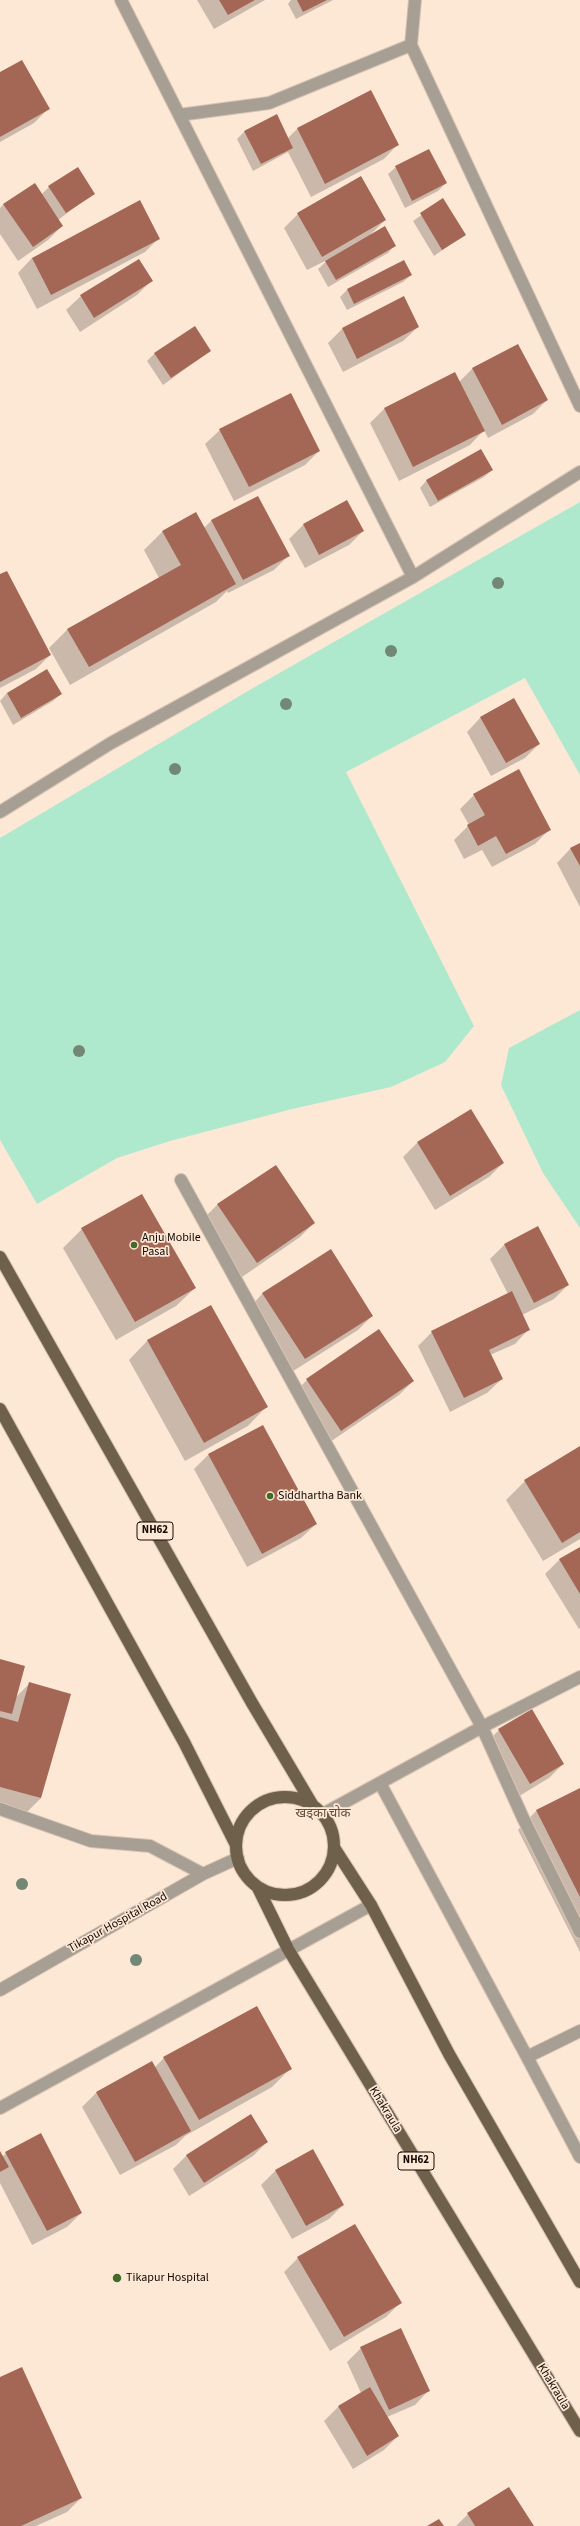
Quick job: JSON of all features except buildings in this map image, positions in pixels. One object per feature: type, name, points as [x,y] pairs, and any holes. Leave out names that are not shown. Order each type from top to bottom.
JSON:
[{"type":"main road","name":"NH62","points":[[0,1257],[252,1703],[312,1804],[323,1814],[329,1823],[335,1849],[371,1905],[449,2054],[580,2282]]},
{"type":"main road","name":"NH62","points":[[0,1409],[184,1742],[235,1843]]},
{"type":"main road","name":"NH62","points":[[235,1843],[244,1819],[263,1802],[288,1796],[312,1804]]},
{"type":"main road","name":"Khakraula","points":[[235,1843],[240,1868],[258,1888],[288,1949],[580,2431]]},
{"type":"main road","points":[[258,1888],[282,1895],[308,1890],[326,1873],[335,1849]]},
{"type":"street","points":[[121,0],[414,577]]},
{"type":"street","points":[[415,0],[411,45],[580,406]]},
{"type":"street","points":[[179,115],[269,103],[411,45]]},
{"type":"street","points":[[0,812],[111,743],[414,577],[580,472]]},
{"type":"street","points":[[181,1180],[482,1727],[523,1818],[580,1932]]},
{"type":"street","points":[[323,1814],[482,1727],[580,1677]]},
{"type":"street","points":[[380,1783],[580,2157]]},
{"type":"street","points":[[0,1809],[91,1842],[150,1846],[203,1874]]},
{"type":"street","name":"Tikapur Hospital Road","points":[[0,1990],[203,1874],[238,1858]]},
{"type":"street","points":[[0,2108],[288,1949],[371,1905]]},
{"type":"street","points":[[527,2057],[580,2031]]},
{"type":"green space","points":[[580,502],[580,775],[525,678],[346,772],[474,1026],[445,1062],[391,1087],[292,1109],[170,1141],[117,1158],[37,1204],[0,1140],[0,838],[253,688]]},
{"type":"green space","points":[[580,1010],[580,1228],[543,1173],[501,1085],[509,1048]]},
{"type":"place","name":"Anju Mobile Pasal","points":[[134,1245]]},
{"type":"place","name":"Siddhartha Bank","points":[[270,1496]]},
{"type":"place","name":"Tikapur Hospital","points":[[117,2278]]},
{"type":"district","name":"खड्का चोक","points":[[323,1814]]}]
